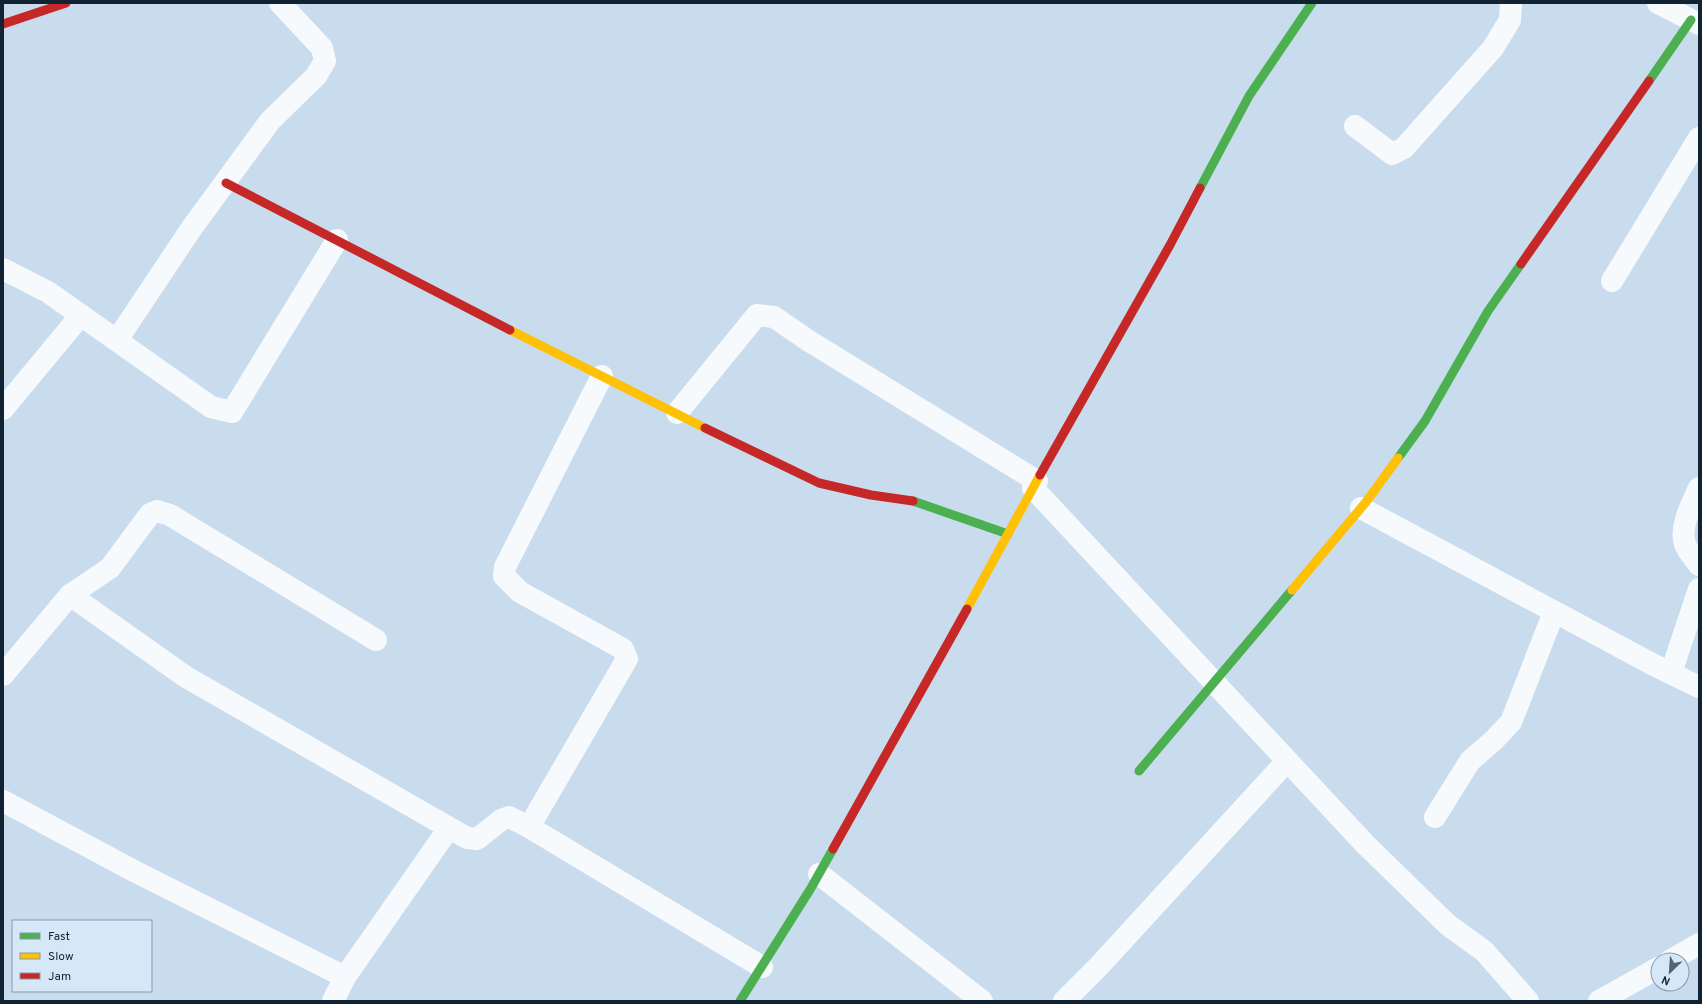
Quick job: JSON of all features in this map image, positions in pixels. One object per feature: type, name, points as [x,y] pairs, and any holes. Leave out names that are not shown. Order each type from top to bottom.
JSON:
[{"type":"street","points":[[3,24],[66,3]]},
{"type":"street","points":[[117,340],[191,229],[270,121],[316,76],[325,61],[322,48],[280,3]]},
{"type":"street","points":[[740,1001],[819,874],[947,647],[1035,484],[1167,252],[1249,96],[1312,3]]},
{"type":"street","points":[[1355,126],[1392,154],[1404,148],[1493,48],[1510,20],[1511,3]]},
{"type":"street","points":[[1138,771],[1361,508],[1426,421],[1488,311],[1568,194],[1695,22],[1658,3]]},
{"type":"street","points":[[1612,281],[1699,138]]},
{"type":"street","points":[[226,183],[602,376],[819,483],[871,495],[916,502],[1008,534]]},
{"type":"street","points":[[3,269],[48,292],[211,407],[232,412],[337,240]]},
{"type":"street","points":[[3,409],[81,315]]},
{"type":"street","points":[[677,413],[757,315],[774,317],[809,341],[1035,484],[1214,683],[1365,844],[1448,925],[1484,950],[1528,1001]]},
{"type":"street","points":[[529,827],[627,658],[623,649],[520,592],[504,576],[504,567],[602,376]]},
{"type":"street","points":[[1699,488],[1689,513],[1683,534],[1685,546],[1699,565]]},
{"type":"street","points":[[1361,508],[1671,674],[1699,687]]},
{"type":"street","points":[[3,675],[70,595],[110,568],[150,514],[157,511],[170,515],[376,640]]},
{"type":"street","points":[[1671,674],[1699,589]]},
{"type":"street","points":[[70,595],[186,676],[467,838],[477,839],[501,820],[509,817],[529,827],[762,967]]},
{"type":"street","points":[[1435,817],[1470,761],[1494,740],[1511,722],[1554,612]]},
{"type":"street","points":[[1064,1001],[1099,966],[1287,761]]},
{"type":"street","points":[[3,801],[141,874],[345,977]]},
{"type":"street","points":[[333,1001],[345,977],[449,828]]},
{"type":"street","points":[[819,874],[982,1001]]},
{"type":"street","points":[[1685,952],[1699,944]]},
{"type":"street","points":[[1599,1001],[1650,972]]},
{"type":"traffic: fast","points":[[1200,188],[1249,96],[1312,3]]},
{"type":"traffic: fast","points":[[1649,81],[1691,20]]},
{"type":"traffic: fast","points":[[1398,458],[1425,421],[1488,311],[1521,264]]},
{"type":"traffic: fast","points":[[913,501],[1008,534]]},
{"type":"traffic: fast","points":[[1139,771],[1292,590]]},
{"type":"traffic: fast","points":[[740,1001],[811,888],[833,849]]},
{"type":"traffic: slow","points":[[510,330],[705,428]]},
{"type":"traffic: slow","points":[[1292,590],[1366,502],[1398,458]]},
{"type":"traffic: slow","points":[[967,609],[1040,475]]},
{"type":"traffic: jam","points":[[3,24],[66,3]]},
{"type":"traffic: jam","points":[[1521,264],[1649,81]]},
{"type":"traffic: jam","points":[[226,183],[510,330]]},
{"type":"traffic: jam","points":[[1040,475],[1170,245],[1200,188]]},
{"type":"traffic: jam","points":[[705,428],[819,483],[871,495],[913,501]]},
{"type":"traffic: jam","points":[[833,849],[967,609]]}]
